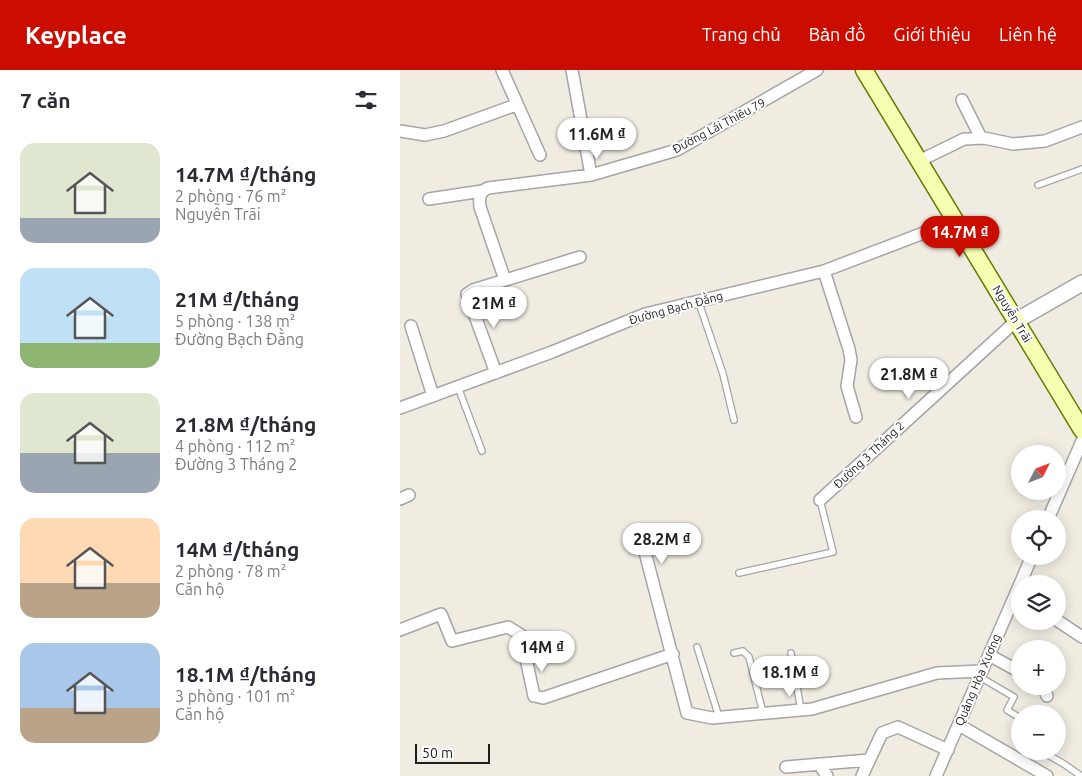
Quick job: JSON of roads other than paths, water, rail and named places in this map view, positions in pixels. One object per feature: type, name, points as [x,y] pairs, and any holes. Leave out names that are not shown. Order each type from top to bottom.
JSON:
[{"type":"main road","name":"Nguyễn Trãi","points":[[864,70],[923,159],[1020,318],[1082,430]]},
{"type":"main road","name":"Nguyễn Trãi","points":[[874,70],[955,221],[1082,411]]},
{"type":"street","points":[[502,70],[516,105],[540,155]]},
{"type":"street","points":[[572,70],[591,175]]},
{"type":"street","name":"Đường Lái Thiêu 79","points":[[429,199],[482,191],[488,188],[591,175],[677,150],[817,70]]},
{"type":"street","points":[[962,100],[981,138]]},
{"type":"street","points":[[400,131],[425,135],[444,131],[516,105]]},
{"type":"street","points":[[923,159],[964,139],[981,138],[1013,144],[1045,141],[1082,127]]},
{"type":"street","points":[[482,191],[479,197],[480,206],[505,280]]},
{"type":"street","name":"Đường Bạch Đằng","points":[[400,408],[645,314],[824,271],[955,221]]},
{"type":"street","points":[[496,372],[467,294],[580,257]]},
{"type":"street","points":[[824,271],[849,349],[851,360],[847,386],[856,417]]},
{"type":"street","name":"Đường 3 Tháng 2","points":[[820,500],[1020,318],[1082,283]]},
{"type":"street","points":[[411,326],[433,396]]},
{"type":"street","points":[[1052,510],[1082,441]]},
{"type":"street","points":[[640,533],[687,713],[718,717],[801,710],[831,704],[937,673],[981,674]]},
{"type":"street","name":"Quảng Hòa Xương","points":[[936,776],[1011,607]]},
{"type":"street","points":[[400,630],[441,614],[452,641],[508,627],[521,635],[534,696],[543,698],[673,654]]},
{"type":"street","points":[[1066,626],[1082,637]]},
{"type":"street","points":[[989,656],[1011,667]]},
{"type":"street","points":[[959,725],[1047,776]]},
{"type":"street","points":[[862,776],[882,733],[898,727],[948,750]]},
{"type":"street","points":[[786,767],[869,760]]},
{"type":"street","points":[[819,764],[827,776]]},
{"type":"lane","points":[[1038,185],[1082,168]]},
{"type":"lane","points":[[698,302],[723,374],[734,420]]},
{"type":"lane","points":[[458,387],[482,451]]},
{"type":"lane","name":"Đường 3 Tháng 2","points":[[739,573],[833,552],[820,500]]},
{"type":"lane","points":[[697,647],[718,717]]},
{"type":"lane","points":[[734,653],[743,651],[749,657],[763,713]]},
{"type":"lane","points":[[791,653],[801,710]]},
{"type":"lane","points":[[981,674],[1014,697],[1008,710],[1011,712]]},
{"type":"lane","points":[[1057,760],[1081,776]]}]
